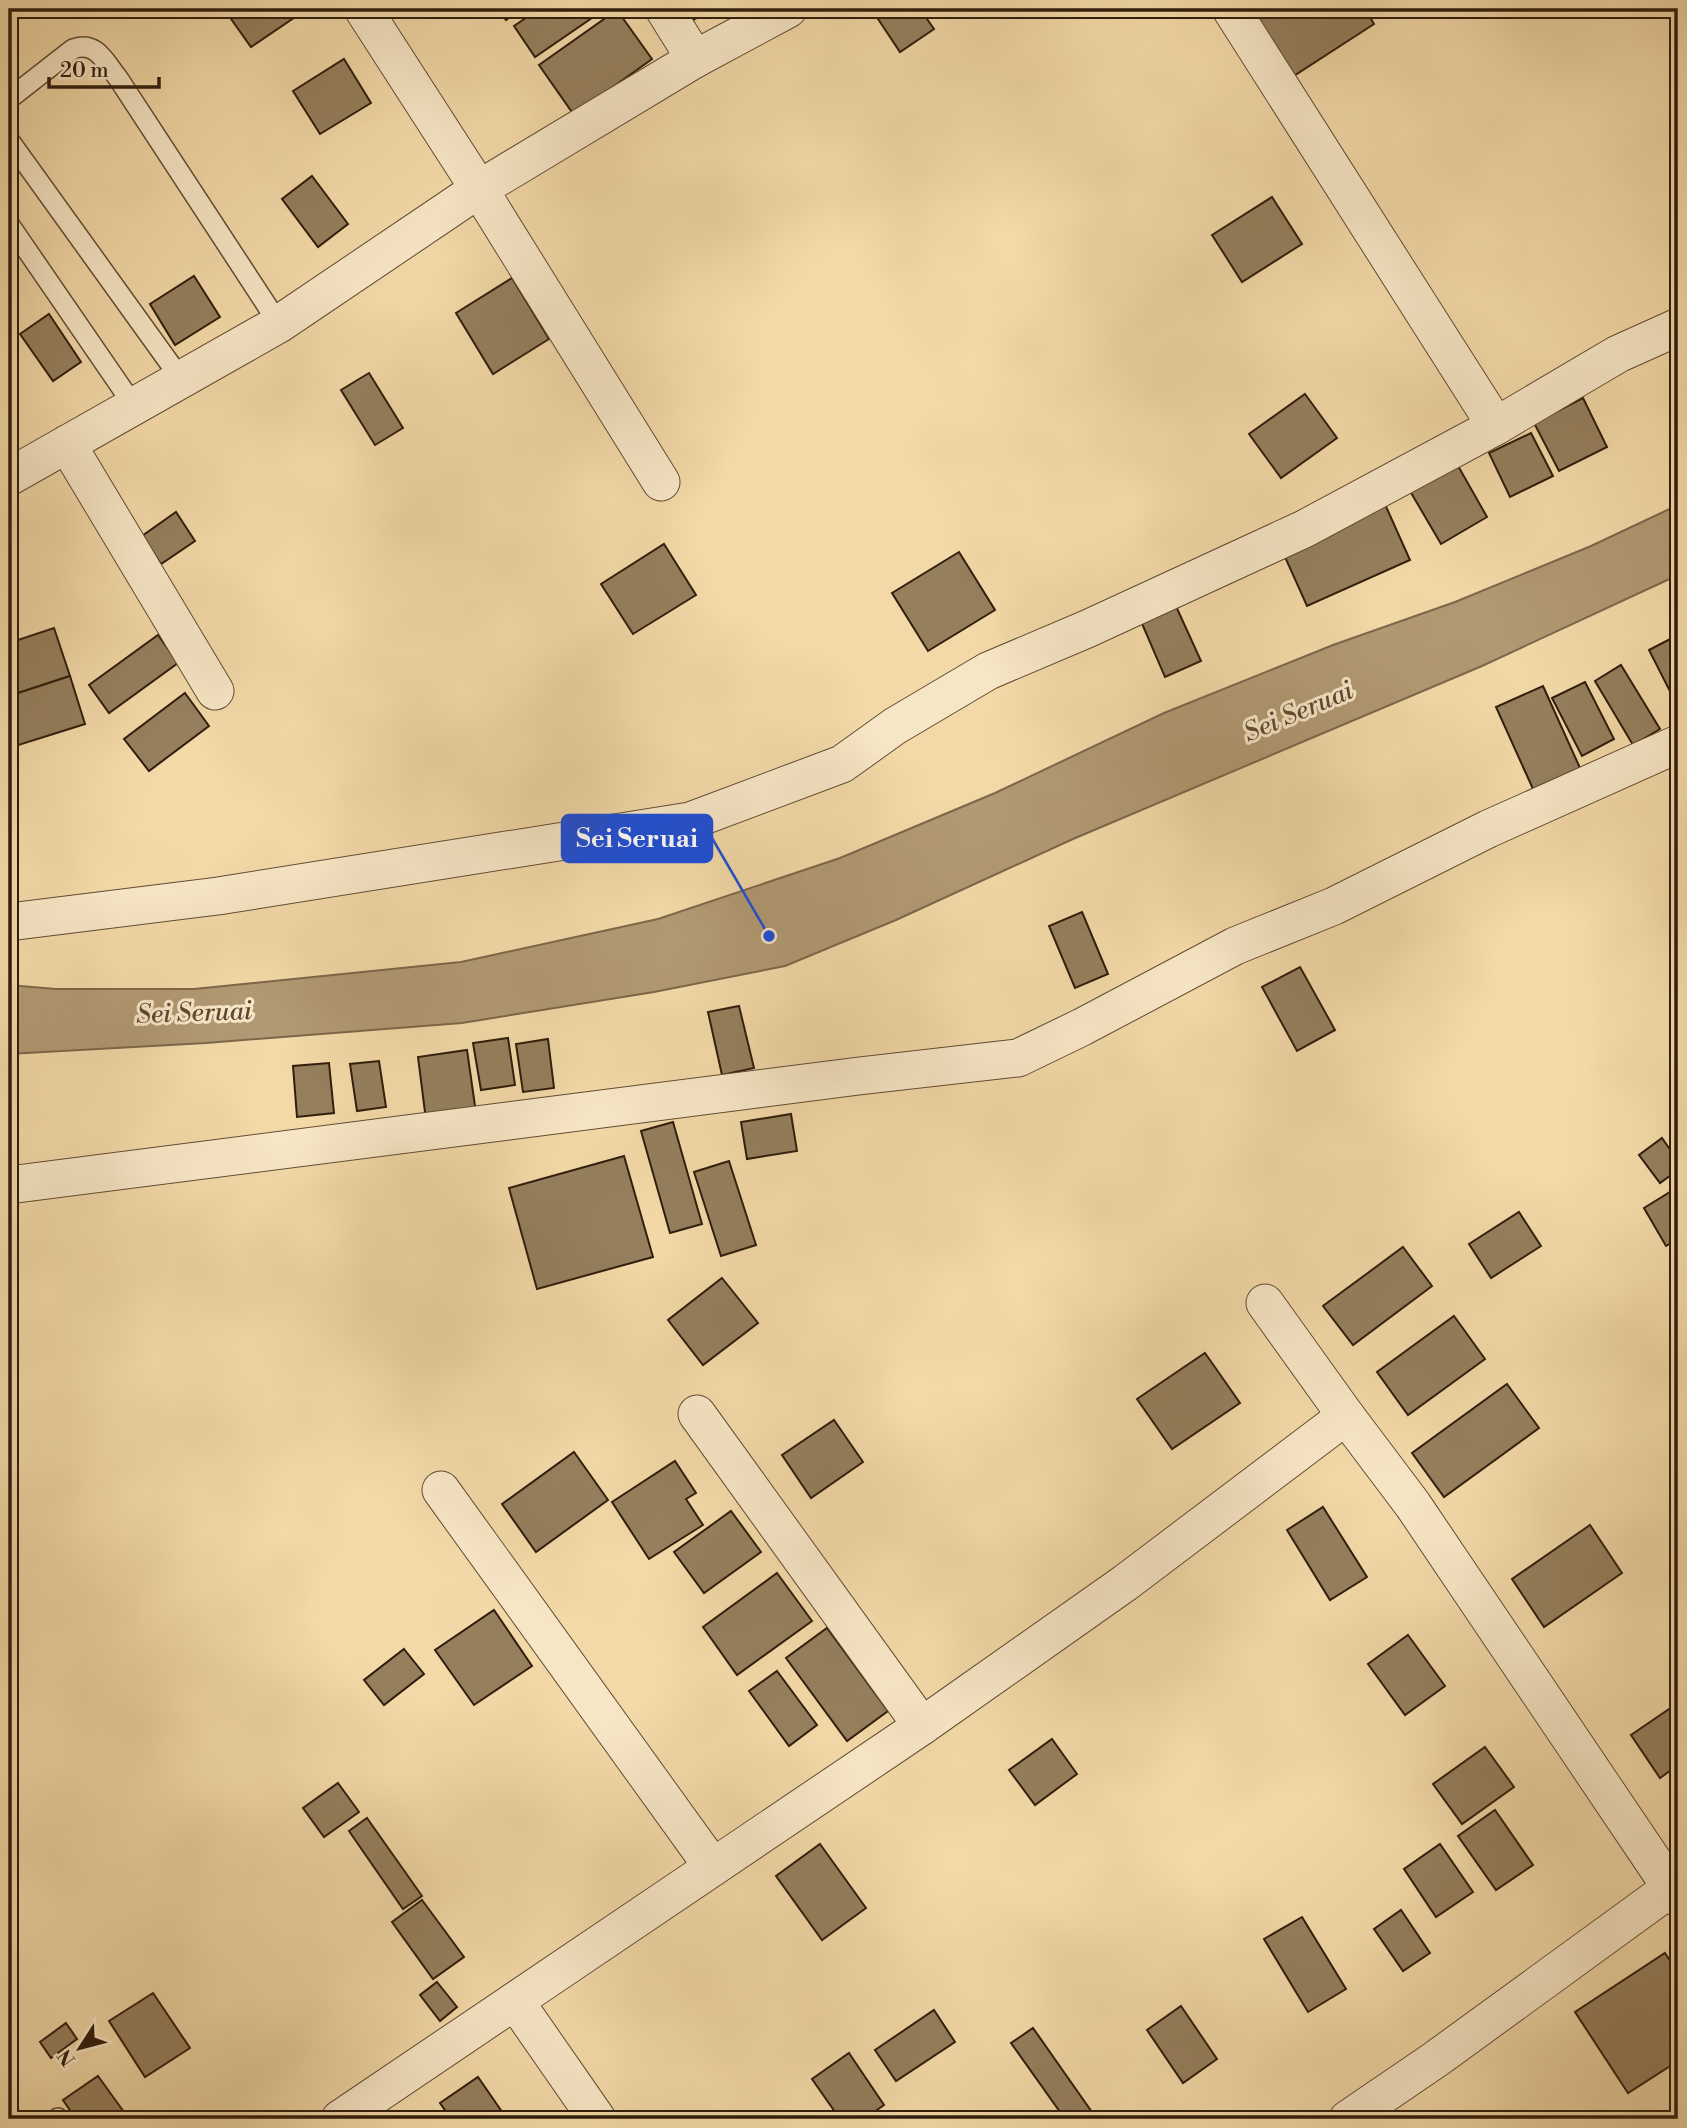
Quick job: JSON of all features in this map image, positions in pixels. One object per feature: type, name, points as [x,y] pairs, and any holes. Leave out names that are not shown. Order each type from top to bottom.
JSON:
[{"type":"street","points":[[363,9],[479,189],[661,482]]},
{"type":"street","points":[[664,9],[695,59]]},
{"type":"street","points":[[9,477],[279,324],[479,189],[695,59],[789,9]]},
{"type":"street","points":[[1231,9],[1496,426]]},
{"type":"street","points":[[9,922],[218,896],[690,821],[842,764],[895,726],[988,671],[1087,629],[1304,529],[1496,426],[1618,354],[1678,327]]},
{"type":"street","points":[[66,444],[215,691]]},
{"type":"street","points":[[9,1185],[1018,1058],[1083,1027],[1235,946],[1334,906],[1488,829],[1678,744]]},
{"type":"street","points":[[1265,1303],[1413,1504],[1676,1890],[1349,2119]]},
{"type":"street","points":[[697,1414],[922,1726]]},
{"type":"street","points":[[340,2119],[922,1726],[1125,1583],[1346,1416]]},
{"type":"street","points":[[441,1490],[712,1867]]},
{"type":"street","points":[[515,2001],[597,2119]]},
{"type":"lane","points":[[9,99],[73,49],[82,46],[95,49],[118,78],[279,324]]},
{"type":"lane","points":[[9,140],[181,379]]},
{"type":"lane","points":[[9,224],[134,406]]},
{"type":"water","points":[[1678,505],[1678,575],[1482,666],[1073,839],[896,920],[785,966],[654,992],[462,1023],[206,1043],[9,1054],[9,985],[56,989],[194,989],[461,962],[658,919],[840,858],[995,793],[1164,713],[1333,645],[1455,602],[1591,546]]},
{"type":"building","points":[[224,9],[307,9],[251,47]]},
{"type":"building","points":[[498,9],[521,9],[506,20]]},
{"type":"building","points":[[539,9],[605,9],[535,57],[514,26]]},
{"type":"building","points":[[684,9],[711,9],[692,21]]},
{"type":"building","points":[[873,9],[920,9],[934,29],[900,52]]},
{"type":"building","points":[[1244,9],[1365,9],[1374,24],[1289,79]]},
{"type":"building","points":[[617,10],[652,59],[574,115],[539,65]]},
{"type":"building","points":[[344,59],[371,103],[320,134],[293,91]]},
{"type":"building","points":[[312,176],[348,224],[318,247],[282,199]]},
{"type":"building","points":[[1272,197],[1302,244],[1242,282],[1212,235]]},
{"type":"building","points":[[194,276],[220,317],[175,345],[150,304]]},
{"type":"building","points":[[512,278],[549,339],[493,374],[456,313]]},
{"type":"building","points":[[49,314],[81,362],[53,381],[20,334]]},
{"type":"building","points":[[369,373],[403,428],[375,445],[341,390]]},
{"type":"building","points":[[1305,394],[1337,438],[1281,478],[1249,434]]},
{"type":"building","points":[[1583,398],[1607,447],[1559,471],[1534,423]]},
{"type":"building","points":[[1531,433],[1553,476],[1510,497],[1489,453]]},
{"type":"building","points":[[1457,464],[1487,517],[1441,544],[1410,491]]},
{"type":"building","points":[[1384,502],[1410,560],[1307,606],[1281,548]]},
{"type":"building","points":[[176,512],[195,541],[161,564],[142,536]]},
{"type":"building","points":[[664,544],[696,595],[633,634],[601,584]]},
{"type":"building","points":[[959,552],[995,610],[928,651],[892,593]]},
{"type":"building","points":[[1175,604],[1201,661],[1165,677],[1140,619]]},
{"type":"building","points":[[54,628],[70,676],[9,696],[9,643]]},
{"type":"building","points":[[158,635],[178,663],[109,713],[89,685]]},
{"type":"building","points":[[1678,635],[1678,707],[1649,650]]},
{"type":"building","points":[[1621,665],[1660,729],[1633,745],[1595,681]]},
{"type":"building","points":[[70,676],[85,724],[9,748],[9,696]]},
{"type":"building","points":[[1585,682],[1614,739],[1582,756],[1552,698]]},
{"type":"building","points":[[1543,686],[1580,768],[1533,789],[1496,707]]},
{"type":"building","points":[[185,693],[209,726],[149,771],[124,739]]},
{"type":"building","points":[[1082,912],[1108,974],[1075,988],[1049,926]]},
{"type":"building","points":[[1300,967],[1335,1030],[1297,1051],[1262,987]]},
{"type":"building","points":[[739,1006],[754,1068],[722,1075],[708,1012]]},
{"type":"building","points":[[508,1038],[515,1085],[481,1090],[473,1043]]},
{"type":"building","points":[[548,1039],[554,1088],[523,1092],[516,1044]]},
{"type":"building","points":[[467,1050],[476,1113],[426,1120],[418,1057]]},
{"type":"building","points":[[379,1061],[386,1107],[357,1111],[350,1064]]},
{"type":"building","points":[[329,1063],[334,1113],[297,1117],[293,1066]]},
{"type":"building","points":[[791,1114],[797,1151],[747,1159],[741,1122]]},
{"type":"building","points":[[673,1122],[702,1224],[670,1233],[641,1131]]},
{"type":"building","points":[[1662,1138],[1678,1161],[1678,1170],[1660,1183],[1639,1155]]},
{"type":"building","points":[[624,1156],[653,1257],[537,1289],[509,1188]]},
{"type":"building","points":[[729,1161],[756,1245],[721,1256],[694,1172]]},
{"type":"building","points":[[1678,1187],[1678,1239],[1666,1246],[1644,1208]]},
{"type":"building","points":[[1519,1212],[1541,1246],[1491,1278],[1469,1244]]},
{"type":"building","points":[[1403,1247],[1432,1286],[1353,1345],[1323,1306]]},
{"type":"building","points":[[722,1278],[758,1323],[703,1365],[668,1320]]},
{"type":"building","points":[[1454,1316],[1485,1359],[1408,1415],[1377,1372]]},
{"type":"building","points":[[1205,1353],[1240,1403],[1172,1449],[1137,1399]]},
{"type":"building","points":[[1507,1384],[1539,1428],[1444,1497],[1412,1453]]},
{"type":"building","points":[[834,1420],[863,1462],[811,1498],[782,1455]]},
{"type":"building","points":[[574,1452],[608,1500],[536,1552],[502,1504]]},
{"type":"building","points":[[675,1461],[696,1493],[686,1499],[703,1525],[649,1559],[612,1502]]},
{"type":"building","points":[[1323,1507],[1367,1577],[1330,1600],[1287,1530]]},
{"type":"building","points":[[731,1511],[761,1552],[704,1593],[674,1552]]},
{"type":"building","points":[[1590,1525],[1622,1573],[1544,1627],[1512,1579]]},
{"type":"building","points":[[777,1573],[812,1621],[737,1675],[703,1627]]},
{"type":"building","points":[[494,1610],[532,1666],[474,1705],[435,1650]]},
{"type":"building","points":[[827,1628],[888,1711],[847,1741],[786,1658]]},
{"type":"building","points":[[1408,1635],[1445,1686],[1405,1715],[1368,1664]]},
{"type":"building","points":[[404,1649],[424,1674],[384,1705],[364,1680]]},
{"type":"building","points":[[777,1671],[817,1725],[789,1746],[749,1691]]},
{"type":"building","points":[[1678,1703],[1678,1765],[1660,1778],[1631,1735]]},
{"type":"building","points":[[1052,1739],[1077,1774],[1035,1805],[1009,1770]]},
{"type":"building","points":[[1485,1747],[1514,1787],[1462,1824],[1433,1784]]},
{"type":"building","points":[[338,1783],[359,1812],[324,1837],[303,1808]]},
{"type":"building","points":[[1495,1810],[1533,1865],[1496,1890],[1458,1836]]},
{"type":"building","points":[[367,1818],[422,1896],[403,1909],[349,1831]]},
{"type":"building","points":[[820,1844],[866,1908],[822,1940],[776,1876]]},
{"type":"building","points":[[1440,1844],[1473,1892],[1436,1917],[1404,1869]]},
{"type":"building","points":[[422,1900],[464,1957],[433,1979],[392,1922]]},
{"type":"building","points":[[1401,1910],[1430,1953],[1403,1971],[1374,1929]]},
{"type":"building","points":[[1302,1917],[1346,1989],[1308,2012],[1264,1939]]},
{"type":"building","points":[[1665,1953],[1678,1973],[1678,2061],[1628,2093],[1575,2012]]},
{"type":"building","points":[[437,1982],[457,2007],[440,2021],[420,1995]]},
{"type":"building","points":[[153,1993],[190,2048],[145,2077],[109,2021]]},
{"type":"building","points":[[1181,2006],[1217,2059],[1183,2083],[1147,2030]]},
{"type":"building","points":[[934,2010],[955,2042],[896,2081],[875,2050]]},
{"type":"building","points":[[66,2023],[77,2039],[51,2058],[40,2042]]},
{"type":"building","points":[[1033,2028],[1094,2115],[1088,2119],[1065,2119],[1011,2043]]},
{"type":"building","points":[[849,2053],[884,2105],[864,2119],[840,2119],[812,2079]]},
{"type":"building","points":[[98,2076],[129,2119],[76,2119],[63,2100]]},
{"type":"building","points":[[478,2077],[507,2119],[451,2119],[440,2103]]},
{"type":"place","name":"Sei Seruai","points":[[769,936]]}]
